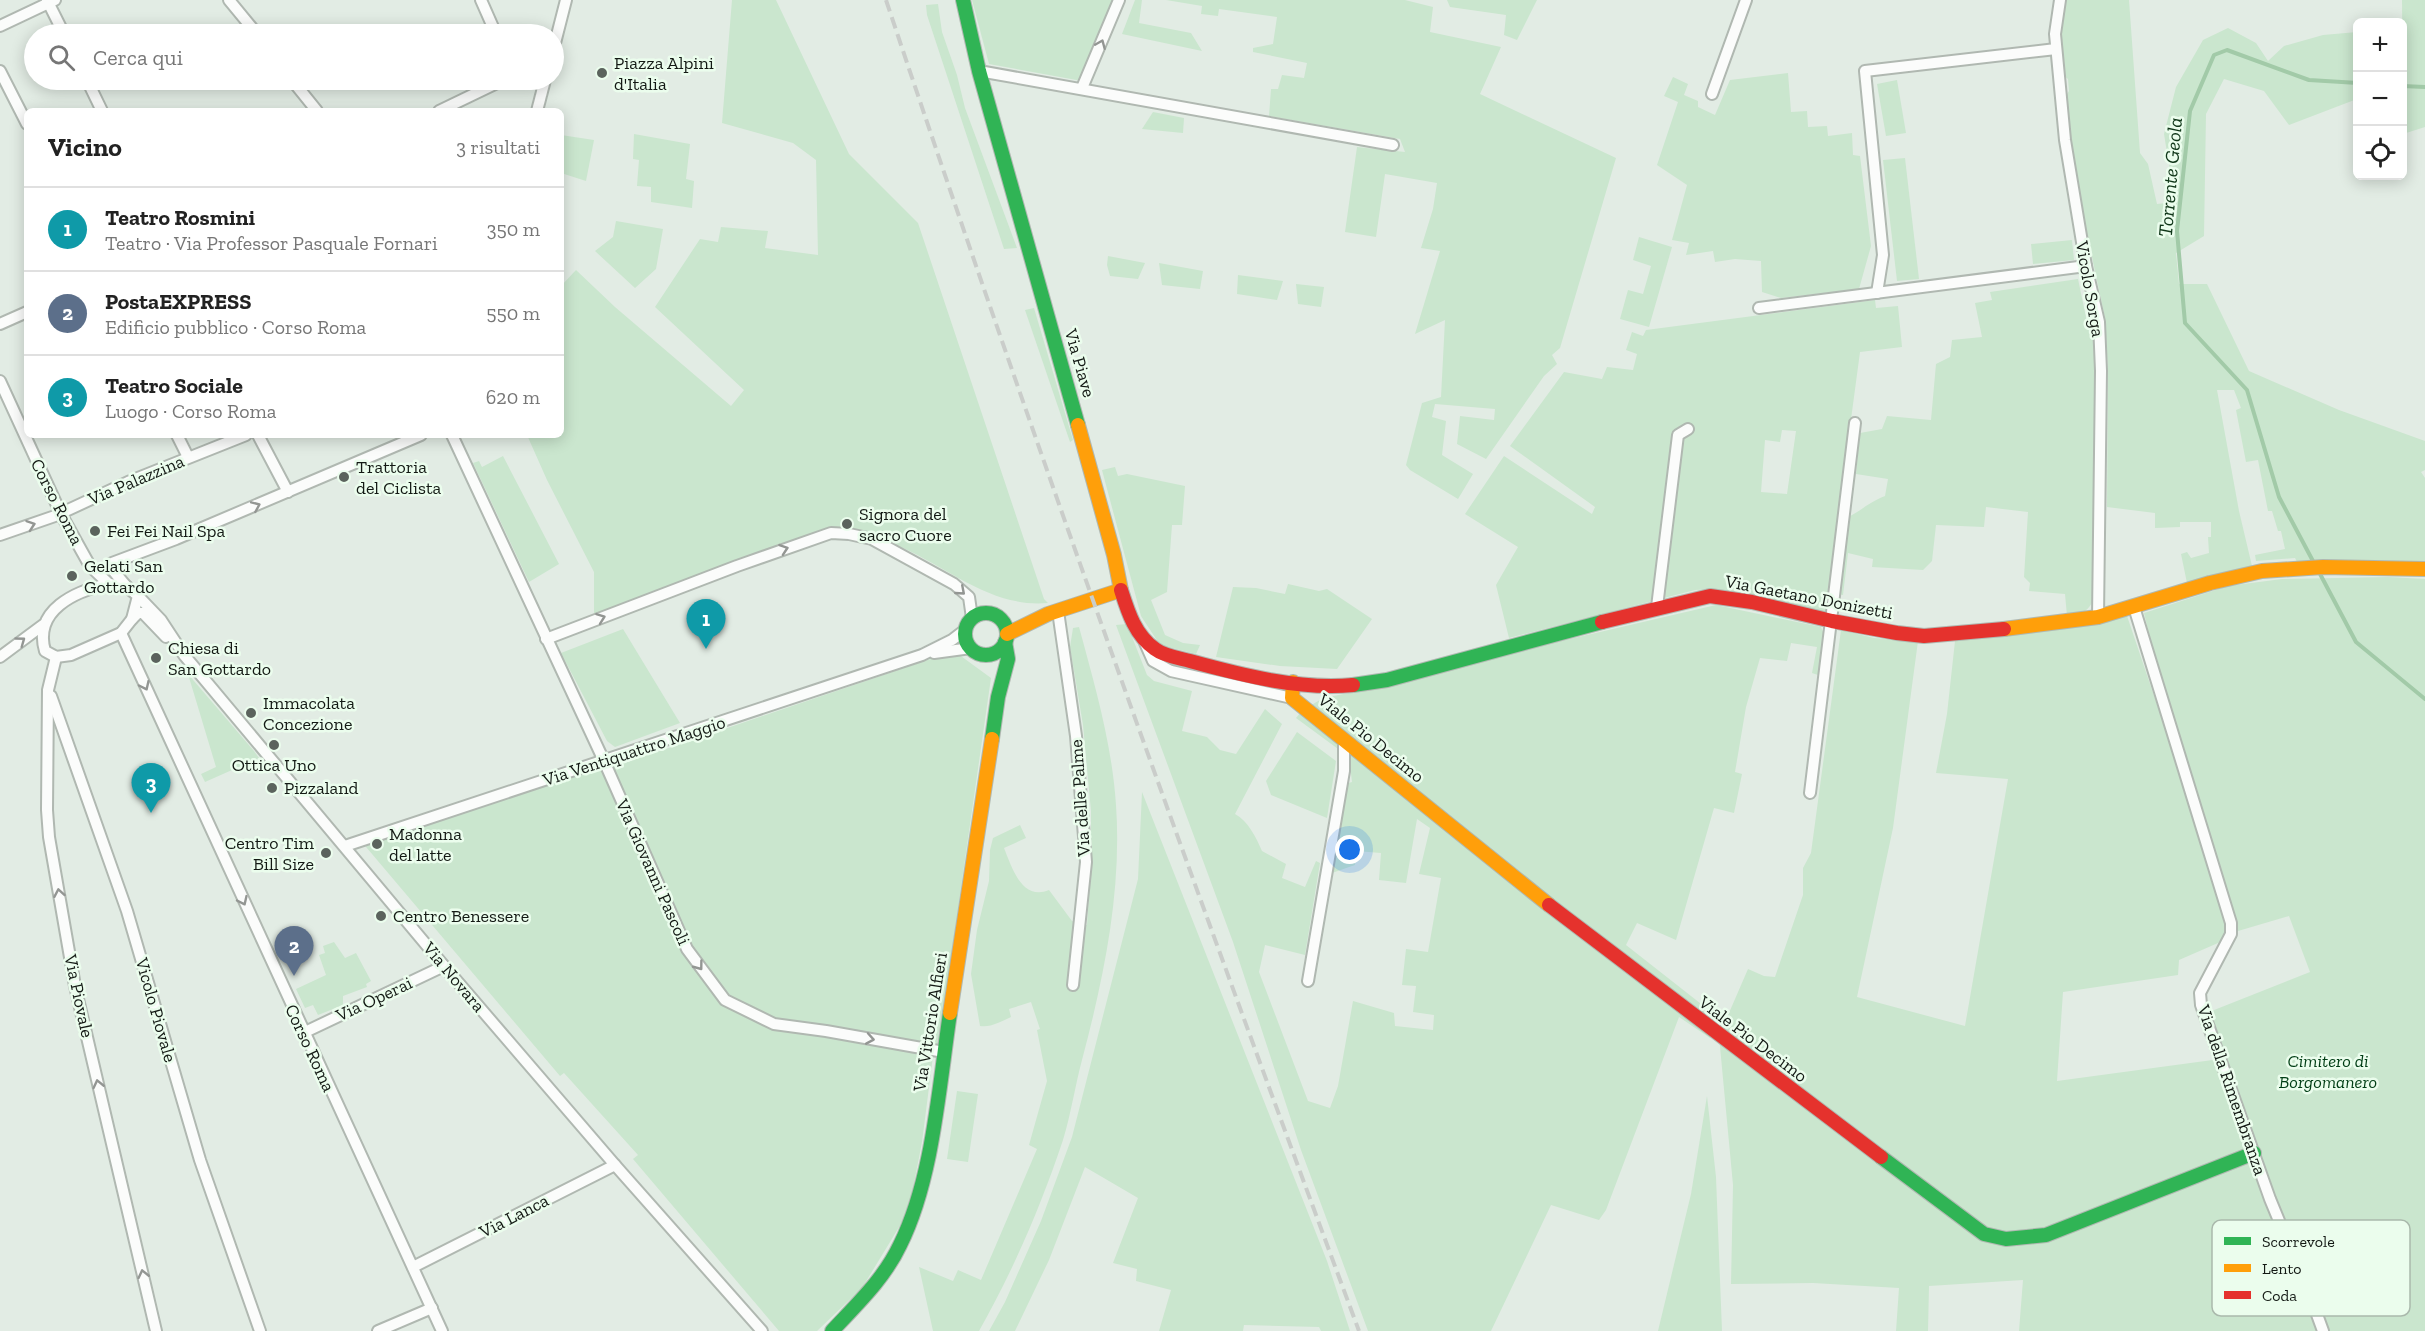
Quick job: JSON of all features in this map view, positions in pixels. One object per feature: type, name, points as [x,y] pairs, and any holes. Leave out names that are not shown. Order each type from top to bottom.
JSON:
[{"type":"street","points":[[229,0],[249,24]]},
{"type":"street","points":[[481,0],[492,24]]},
{"type":"street","points":[[560,24],[566,0]]},
{"type":"street","name":"Via Piave","points":[[963,0],[979,71],[1111,544],[1121,590]]},
{"type":"street","points":[[1082,88],[1119,0]]},
{"type":"street","points":[[1712,93],[1746,0]]},
{"type":"street","name":"Vicolo Sorga","points":[[2060,0],[2055,34],[2065,140],[2086,266],[2099,322],[2102,371],[2098,617]]},
{"type":"street","points":[[0,26],[50,1],[60,24]]},
{"type":"street","points":[[1877,293],[1883,255],[1865,71],[2056,49]]},
{"type":"street","points":[[0,71],[24,118]]},
{"type":"street","points":[[979,71],[1393,145]]},
{"type":"street","points":[[92,90],[101,108]]},
{"type":"street","points":[[300,90],[315,108]]},
{"type":"street","points":[[445,108],[483,90]]},
{"type":"street","points":[[538,108],[542,90]]},
{"type":"street","points":[[1759,308],[2086,266]]},
{"type":"street","points":[[0,324],[24,313]]},
{"type":"street","name":"Corso Roma","points":[[0,381],[24,433]]},
{"type":"street","points":[[1810,794],[1855,423]]},
{"type":"street","points":[[1657,607],[1678,435],[1688,429]]},
{"type":"street","name":"Corso Roma","points":[[26,438],[61,514],[90,566],[109,584]]},
{"type":"street","points":[[178,438],[188,457]]},
{"type":"street","name":"Via Palazzina","points":[[0,535],[61,514],[128,482],[238,438]]},
{"type":"street","points":[[260,438],[288,492],[413,438]]},
{"type":"street","name":"Via Giovanni Pascoli","points":[[453,438],[604,761],[687,949],[725,1000],[774,1024],[944,1052]]},
{"type":"street","name":"Via Novara","points":[[288,492],[166,544],[112,563],[111,568],[156,614],[184,655],[444,966],[762,1331]]},
{"type":"street","points":[[546,639],[831,532],[849,534],[872,539],[957,586],[969,597],[969,624],[965,637],[994,669],[998,697]]},
{"type":"street","name":"Via Gaetano Donizetti","points":[[1145,642],[1157,651],[1172,656],[1293,682],[1356,686],[1387,680],[1657,607],[1710,596],[1752,602],[1832,621],[1924,636],[1963,634],[2098,617],[2235,576],[2262,571],[2323,567],[2425,569]]},
{"type":"street","points":[[0,657],[43,625],[50,614],[67,600],[88,588],[109,584],[126,585]]},
{"type":"street","points":[[976,651],[996,652],[1006,638],[1021,626],[1121,590],[1126,610],[1145,642],[1153,661],[1171,671],[1292,698]]},
{"type":"street","points":[[132,619],[138,596]]},
{"type":"street","name":"Via della Rimembranza","points":[[2134,608],[2231,923],[2231,934],[2200,993],[2199,1001],[2280,1220]]},
{"type":"street","points":[[43,625],[41,640],[45,651],[56,657],[71,656],[121,633],[138,613],[143,613],[184,655]]},
{"type":"street","points":[[969,624],[983,613],[995,615],[1053,613]]},
{"type":"street","name":"Via delle Palme","points":[[1053,613],[1076,736],[1086,862],[1073,985]]},
{"type":"street","points":[[995,615],[1004,623],[1008,658],[998,697]]},
{"type":"street","name":"Via Ventiquattro Maggio","points":[[922,655],[969,624]]},
{"type":"street","name":"Corso Roma","points":[[121,633],[442,1331]]},
{"type":"street","name":"Via Ventiquattro Maggio","points":[[345,846],[922,655],[976,651]]},
{"type":"street","name":"Via Piovale","points":[[56,657],[48,690],[46,810],[49,837],[75,986],[156,1331]]},
{"type":"street","name":"Viale Pio Decimo","points":[[1293,682],[1292,698],[1539,897],[1719,1036],[1984,1234],[2006,1239],[2046,1235],[2254,1153]]},
{"type":"street","name":"Vicolo Piovale","points":[[48,690],[127,911],[200,1160],[260,1331]]},
{"type":"street","name":"Via Vittorio Alfieri","points":[[834,1330],[876,1284],[900,1246],[918,1202],[930,1142],[998,697]]},
{"type":"street","points":[[1308,981],[1344,771],[1344,740]]},
{"type":"street","name":"Via Operai","points":[[303,1033],[444,966]]},
{"type":"street","name":"Via Lanca","points":[[413,1267],[615,1165]]},
{"type":"street","points":[[378,1331],[432,1308]]},
{"type":"street","name":"Via della Rimembranza","points":[[2316,1316],[2322,1331]]},
{"type":"green space","points":[[732,0],[776,0],[849,154],[918,223],[1044,599],[1048,603],[1009,600],[973,586],[895,545],[868,537],[831,533],[635,606],[632,600],[594,614],[594,572],[528,438],[564,438],[564,283],[576,270],[615,307],[731,406],[744,390],[655,307],[700,239],[718,242],[721,227],[768,231],[765,248],[818,255],[816,160],[793,143],[722,123]]},
{"type":"green space","points":[[972,0],[1116,0],[1082,81],[989,64]]},
{"type":"green space","points":[[1135,0],[1142,0],[1139,23],[1191,33],[1202,51],[1122,34]]},
{"type":"green space","points":[[1166,0],[1405,0],[1433,7],[1430,32],[1501,47],[1480,94],[1616,158],[1560,348],[1552,355],[1557,364],[1544,376],[1486,459],[1457,444],[1460,416],[1494,420],[1495,409],[1435,404],[1432,417],[1446,421],[1442,455],[1473,474],[1458,499],[1410,470],[1406,465],[1422,403],[1441,397],[1445,320],[1415,334],[1440,251],[1421,248],[1433,209],[1437,183],[1385,174],[1376,237],[1345,232],[1357,147],[1405,152],[1400,139],[1269,116],[1271,89],[1278,89],[1282,75],[1304,78],[1307,63],[1253,52],[1253,48],[1273,44],[1277,17],[1219,9],[1218,16],[1201,14],[1202,6]]},
{"type":"green space","points":[[1447,0],[1537,0],[1517,40],[1504,35],[1506,15],[1450,7]]},
{"type":"green space","points":[[2065,0],[2129,0],[2140,153],[2148,164],[2157,204],[2175,202],[2164,134],[2176,87],[2203,40],[2228,28],[2256,43],[2268,61],[2284,46],[2323,35],[2353,32],[2353,101],[2289,125],[2264,91],[2224,79],[2206,114],[2204,236],[2176,253],[2179,284],[2207,284],[2249,371],[2339,410],[2425,441],[2425,470],[2421,472],[2425,478],[2425,562],[2364,560],[2297,562],[2295,558],[2256,561],[2255,555],[2285,549],[2281,531],[2278,531],[2272,511],[2268,511],[2258,460],[2246,462],[2236,410],[2241,408],[2234,390],[2217,390],[2239,511],[2252,566],[2187,583],[2181,554],[2187,552],[2191,558],[2209,553],[2208,537],[2211,537],[2211,522],[2180,522],[2180,527],[2155,528],[2155,513],[2107,507],[2108,370],[2105,318],[2077,187],[2066,96],[2069,91],[2068,79],[2063,75],[2061,31]]},
{"type":"green space","points":[[2402,0],[2425,0],[2425,127],[2407,133],[2407,18],[2402,18]]},
{"type":"green space","points":[[938,4],[942,32],[957,75],[965,108],[1017,248],[1004,249],[927,15],[926,5]]},
{"type":"green space","points":[[1788,73],[1791,112],[1807,111],[1808,127],[1827,126],[1828,136],[1852,133],[1853,155],[1860,156],[1871,246],[1859,289],[1781,298],[1762,292],[1761,261],[1735,259],[1715,262],[1713,251],[1686,255],[1689,243],[1672,240],[1687,185],[1657,165],[1678,102],[1664,96],[1673,77],[1688,84],[1684,95],[1698,101],[1698,107],[1715,115],[1730,80]]},
{"type":"green space","points":[[1897,80],[1906,133],[1886,136],[1877,84]]},
{"type":"green space","points":[[1153,112],[1184,118],[1183,133],[1142,129]]},
{"type":"green space","points":[[634,134],[690,144],[686,179],[694,181],[692,208],[651,202],[651,187],[637,186],[639,160],[633,159]]},
{"type":"green space","points":[[564,135],[594,140],[586,181],[564,174]]},
{"type":"green space","points":[[1905,158],[1919,279],[1897,281],[1883,160]]},
{"type":"green space","points":[[616,221],[663,229],[656,269],[635,288],[595,251],[613,237]]},
{"type":"green space","points":[[1639,237],[1672,247],[1649,327],[1620,319],[1628,290],[1643,294],[1651,266],[1633,260]]},
{"type":"green space","points":[[2072,240],[2074,260],[2033,264],[2031,244]]},
{"type":"green space","points":[[1108,256],[1145,263],[1138,279],[1110,276],[1107,265]]},
{"type":"green space","points":[[1159,263],[1203,271],[1200,289],[1162,285]]},
{"type":"green space","points":[[1238,275],[1283,281],[1277,300],[1237,294]]},
{"type":"green space","points":[[2078,279],[2087,322],[2092,322],[2095,371],[2093,601],[2088,609],[2076,615],[2067,616],[2065,594],[2029,591],[2030,583],[2024,577],[2028,512],[1986,507],[1984,527],[1936,525],[1932,561],[1923,570],[1872,567],[1873,559],[1848,553],[1843,595],[1838,594],[1848,517],[1885,496],[1888,479],[1856,474],[1860,433],[1882,429],[1887,416],[1931,420],[1936,364],[1950,357],[1952,340],[1982,337],[1975,303],[1992,300],[1990,292]]},
{"type":"green space","points":[[1296,284],[1324,287],[1321,307],[1298,304]]},
{"type":"green space","points":[[1875,300],[1876,308],[1898,306],[1902,347],[1860,352],[1825,614],[1728,591],[1695,590],[1509,638],[1496,585],[1518,547],[1465,514],[1504,456],[1592,514],[1595,507],[1510,446],[1564,372],[1602,379],[1607,367],[1633,370],[1637,354],[1626,350],[1632,332],[1643,336],[1646,330]],"holes":[[[1782,430],[1796,431],[1787,494],[1761,492],[1765,440],[1780,442]]]},
{"type":"green space","points":[[1034,308],[1073,440],[1070,442],[1025,310]]},
{"type":"green space","points":[[503,456],[559,564],[529,582],[473,463],[479,461],[482,467]]},
{"type":"green space","points":[[1115,467],[1118,476],[1127,474],[1185,486],[1182,525],[1172,525],[1167,592],[1151,600],[1165,635],[1183,643],[1200,645],[1196,654],[1160,645],[1141,616],[1102,470]]},
{"type":"green space","name":"Cimitero di Borgomanero","points":[[2388,577],[2425,579],[2425,1331],[2019,1331],[2023,1280],[1929,1286],[1928,1331],[1896,1331],[1899,1288],[1813,1283],[1731,1284],[1733,1185],[1719,1036],[1748,969],[1764,976],[1775,977],[1803,895],[1803,868],[1811,853],[1841,630],[1874,638],[1918,641],[1893,828],[1857,997],[1965,1026],[2008,779],[1936,773],[1947,714],[1955,641],[2098,623],[2127,616],[2231,923],[2231,934],[2218,943],[2179,960],[2178,975],[2063,992],[2057,1081],[2220,1059],[2204,1014],[2310,972],[2289,916],[2238,931],[2156,664],[2144,613],[2228,586],[2282,579]]},
{"type":"green space","points":[[1288,584],[1319,591],[1327,589],[1372,619],[1337,669],[1280,666],[1216,657],[1233,587],[1256,588],[1285,594]]},
{"type":"green space","points":[[1716,605],[1821,627],[1826,639],[1821,676],[1812,673],[1817,647],[1791,643],[1787,661],[1760,658],[1746,707],[1735,772],[1742,774],[1734,813],[1714,808],[1676,940],[1637,923],[1626,945],[1719,1018],[1710,1038],[1679,1017],[1606,1210],[1599,1220],[1551,1205],[1491,1331],[1368,1331],[1301,1150],[1233,942],[1116,625],[1127,624],[1147,675],[1154,681],[1192,691],[1182,731],[1207,737],[1220,750],[1236,754],[1265,709],[1282,724],[1235,814],[1248,825],[1262,851],[1286,864],[1282,878],[1305,887],[1316,861],[1320,863],[1305,955],[1265,945],[1259,972],[1308,1101],[1330,1108],[1338,1086],[1353,1001],[1394,1013],[1395,1026],[1433,1030],[1434,1015],[1413,1012],[1416,986],[1402,985],[1406,949],[1428,952],[1441,878],[1419,874],[1430,828],[1417,819],[1406,883],[1379,880],[1381,853],[1356,851],[1355,865],[1332,873],[1345,784],[1352,782],[1349,757],[1296,718],[1305,709],[1323,698],[1406,682],[1544,645]]},
{"type":"green space","points":[[1079,627],[1107,737],[1116,805],[1114,902],[1104,966],[1063,1140],[1036,1214],[1015,1262],[979,1331],[933,1331],[919,1267],[953,1281],[958,1270],[981,1280],[1037,1149],[1029,1145],[1047,1081],[1037,1030],[1040,1029],[1031,1002],[1009,1009],[1011,1017],[992,1025],[980,1026],[971,974],[977,930],[989,881],[990,850],[993,838],[1020,825],[1026,838],[1004,848],[1019,881],[1032,891],[1049,890],[1072,921],[1087,925],[1091,864],[1091,811],[1083,725],[1070,647],[1073,628]]},
{"type":"green space","points":[[623,629],[680,723],[615,747],[607,741],[561,653]]},
{"type":"green space","points":[[954,651],[991,678],[939,1041],[933,1056],[922,1142],[912,1194],[904,1219],[862,1288],[817,1331],[779,1331],[633,1159],[638,1155],[564,1073],[560,1076],[361,841],[600,762],[604,770]]},
{"type":"green space","points":[[188,674],[259,758],[205,782],[201,774],[216,767]]},
{"type":"green space","points":[[1297,732],[1336,761],[1327,818],[1271,795],[1266,781]]},
{"type":"green space","points":[[1142,792],[1327,1261],[1350,1331],[1321,1331],[1319,1327],[1244,1325],[1243,1331],[1159,1331],[1171,1290],[1136,1281],[1137,1269],[1113,1263],[1138,1198],[1085,1167],[1049,1260],[1015,1331],[989,1331],[1005,1302],[1041,1221],[1072,1137],[1138,879]]},
{"type":"green space","points":[[334,942],[345,958],[356,953],[371,981],[366,984],[367,987],[343,996],[343,1005],[318,1015],[313,1005],[305,1008],[296,989],[326,975],[319,955],[325,953],[323,946]]},
{"type":"green space","points":[[957,1091],[978,1094],[968,1162],[947,1159]]},
{"type":"green space","points":[[1707,1096],[1716,1177],[1722,1331],[1658,1331],[1691,1194]]},
{"type":"waterway","name":"Torrente Geola","points":[[2314,563],[2279,497],[2247,390],[2185,323],[2177,231],[2190,111],[2214,55],[2227,50],[2309,80],[2353,83]]},
{"type":"waterway","name":"Torrente Geola","points":[[2407,86],[2425,87]]},
{"type":"waterway","name":"Torrente Geola","points":[[2319,572],[2356,642],[2425,699]]},
{"type":"railway","points":[[886,0],[1117,667],[1359,1331]]},
{"type":"traffic: fast","points":[[963,0],[979,71],[1078,425]]},
{"type":"traffic: fast","points":[[986,613],[1001,619],[1007,634],[1001,649],[986,655],[971,649],[965,634],[971,619],[986,613]]},
{"type":"traffic: fast","points":[[1353,685],[1387,680],[1602,622]]},
{"type":"traffic: fast","points":[[992,739],[998,697],[1008,659],[1005,642]]},
{"type":"traffic: fast","points":[[832,1331],[886,1269],[911,1219],[920,1191],[933,1132],[950,1013]]},
{"type":"traffic: fast","points":[[1881,1157],[1984,1234],[2006,1239],[2046,1235],[2254,1153]]},
{"type":"traffic: slow","points":[[1007,634],[1048,614],[1121,590],[1114,555],[1078,425]]},
{"type":"traffic: slow","points":[[2004,629],[2098,617],[2210,583],[2262,571],[2323,567],[2425,569]]},
{"type":"traffic: slow","points":[[1293,682],[1292,698],[1549,905]]},
{"type":"traffic: slow","points":[[950,1013],[992,739]]},
{"type":"traffic: jam","points":[[1121,590],[1137,630],[1148,643],[1163,653],[1270,680],[1312,685],[1353,685]]},
{"type":"traffic: jam","points":[[1602,622],[1710,596],[1752,602],[1832,621],[1897,633],[1924,636],[2004,629]]},
{"type":"traffic: jam","points":[[1549,905],[1881,1157]]},
{"type":"place","name":"Piazza Alpini d'Italia","points":[[602,73]]},
{"type":"place","name":"Trattoria del Ciclista","points":[[344,477]]},
{"type":"place","name":"Signora del sacro Cuore","points":[[847,524]]},
{"type":"place","name":"Fei Fei Nail Spa","points":[[95,531]]},
{"type":"place","name":"Gelati San Gottardo","points":[[72,576]]},
{"type":"place","name":"Teatro Rosmini","points":[[706,649]]},
{"type":"place","name":"Chiesa di San Gottardo","points":[[156,658]]},
{"type":"place","name":"Immacolata Concezione","points":[[251,713]]},
{"type":"place","name":"Ottica Uno","points":[[274,745]]},
{"type":"place","name":"Pizzaland","points":[[272,788]]},
{"type":"place","name":"Teatro Sociale","points":[[151,813]]},
{"type":"place","name":"Madonna del latte","points":[[377,844]]},
{"type":"place","name":"Centro Tim Bill Size","points":[[326,853]]},
{"type":"place","name":"Centro Benessere","points":[[381,916]]},
{"type":"place","name":"PostaEXPRESS","points":[[294,976]]}]
